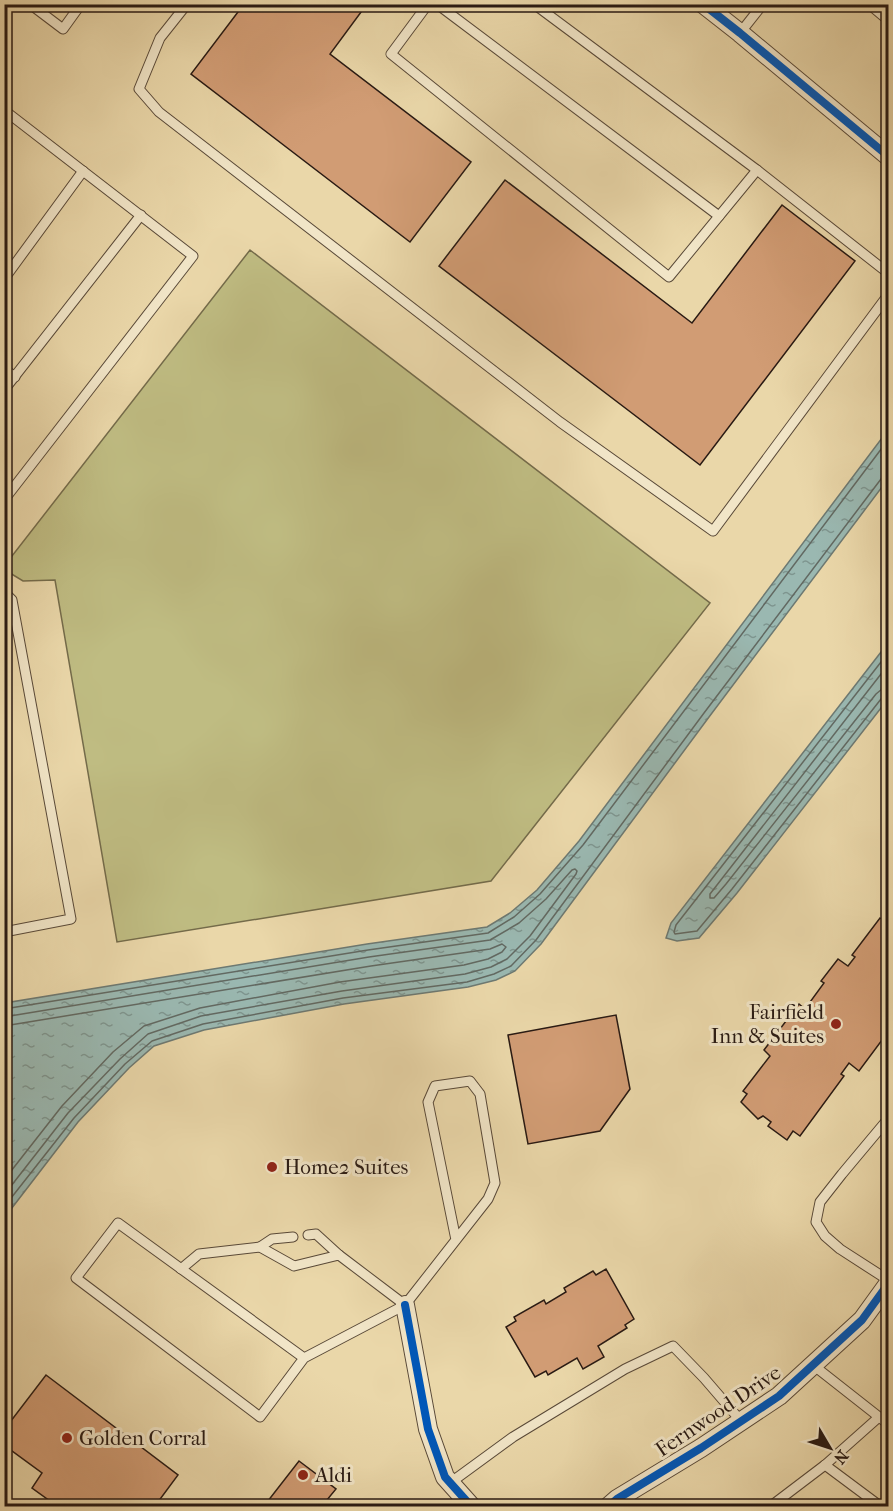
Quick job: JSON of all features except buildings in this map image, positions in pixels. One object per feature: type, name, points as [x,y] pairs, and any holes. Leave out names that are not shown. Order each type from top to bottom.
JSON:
[{"type":"street","points":[[702,4],[888,156]]},
{"type":"street","name":"Fernwood Drive","points":[[609,1506],[616,1499],[701,1448],[779,1396],[862,1320],[888,1282]]},
{"type":"street","points":[[405,1305],[428,1429],[445,1477],[471,1506]]},
{"type":"lane","points":[[30,4],[63,29],[81,4]]},
{"type":"lane","points":[[187,4],[160,38],[139,89],[159,111],[560,422],[713,531],[888,295]]},
{"type":"lane","points":[[428,4],[391,54],[669,277],[757,170]]},
{"type":"lane","points":[[437,4],[719,216]]},
{"type":"lane","points":[[534,4],[757,170],[888,273]]},
{"type":"lane","points":[[740,33],[762,4]]},
{"type":"lane","points":[[869,4],[888,20]]},
{"type":"lane","points":[[4,110],[193,256],[4,500]]},
{"type":"lane","points":[[4,279],[83,171]]},
{"type":"lane","points":[[4,390],[141,215]]},
{"type":"lane","points":[[4,369],[15,377]]},
{"type":"lane","points":[[4,592],[12,600],[71,919],[4,932]]},
{"type":"lane","points":[[304,1358],[118,1223],[76,1278],[260,1417],[304,1358],[405,1305],[456,1240],[488,1199],[495,1183],[480,1094],[470,1081],[435,1086],[428,1102],[456,1240]]},
{"type":"lane","points":[[888,1119],[820,1202],[816,1222],[832,1242],[888,1282]]},
{"type":"lane","points":[[308,1235],[316,1234],[339,1255],[405,1305]]},
{"type":"lane","points":[[182,1269],[199,1254],[260,1247],[272,1239],[292,1237]]},
{"type":"lane","points":[[260,1247],[294,1266],[339,1255]]},
{"type":"lane","points":[[450,1483],[513,1437],[625,1369],[673,1346],[741,1421]]},
{"type":"lane","points":[[813,1365],[888,1424]]},
{"type":"lane","points":[[771,1506],[825,1465],[879,1417]]},
{"type":"lane","points":[[825,1465],[880,1506]]},
{"type":"shaded area","points":[[250,250],[710,603],[491,881],[117,942],[55,580],[23,581],[5,570],[5,565]]},
{"type":"water","points":[[888,430],[888,479],[541,944],[515,971],[496,980],[468,987],[344,1004],[204,1030],[154,1046],[129,1068],[78,1122],[5,1217],[5,1003],[367,944],[487,927],[510,913],[537,890],[579,841]]},
{"type":"water","points":[[888,643],[888,699],[737,893],[699,938],[677,941],[666,938],[671,923]]},
{"type":"cycle path","points":[[703,4],[888,156]]},
{"type":"cycle path","points":[[609,1506],[779,1396],[862,1320],[888,1284]]},
{"type":"cycle path","points":[[405,1305],[428,1429],[445,1477],[471,1506]]},
{"type":"place","name":"Fairfield Inn & Suites","points":[[836,1024]]},
{"type":"place","name":"Home2 Suites","points":[[272,1167]]},
{"type":"place","name":"Golden Corral","points":[[67,1438]]},
{"type":"place","name":"Aldi","points":[[303,1475]]}]
